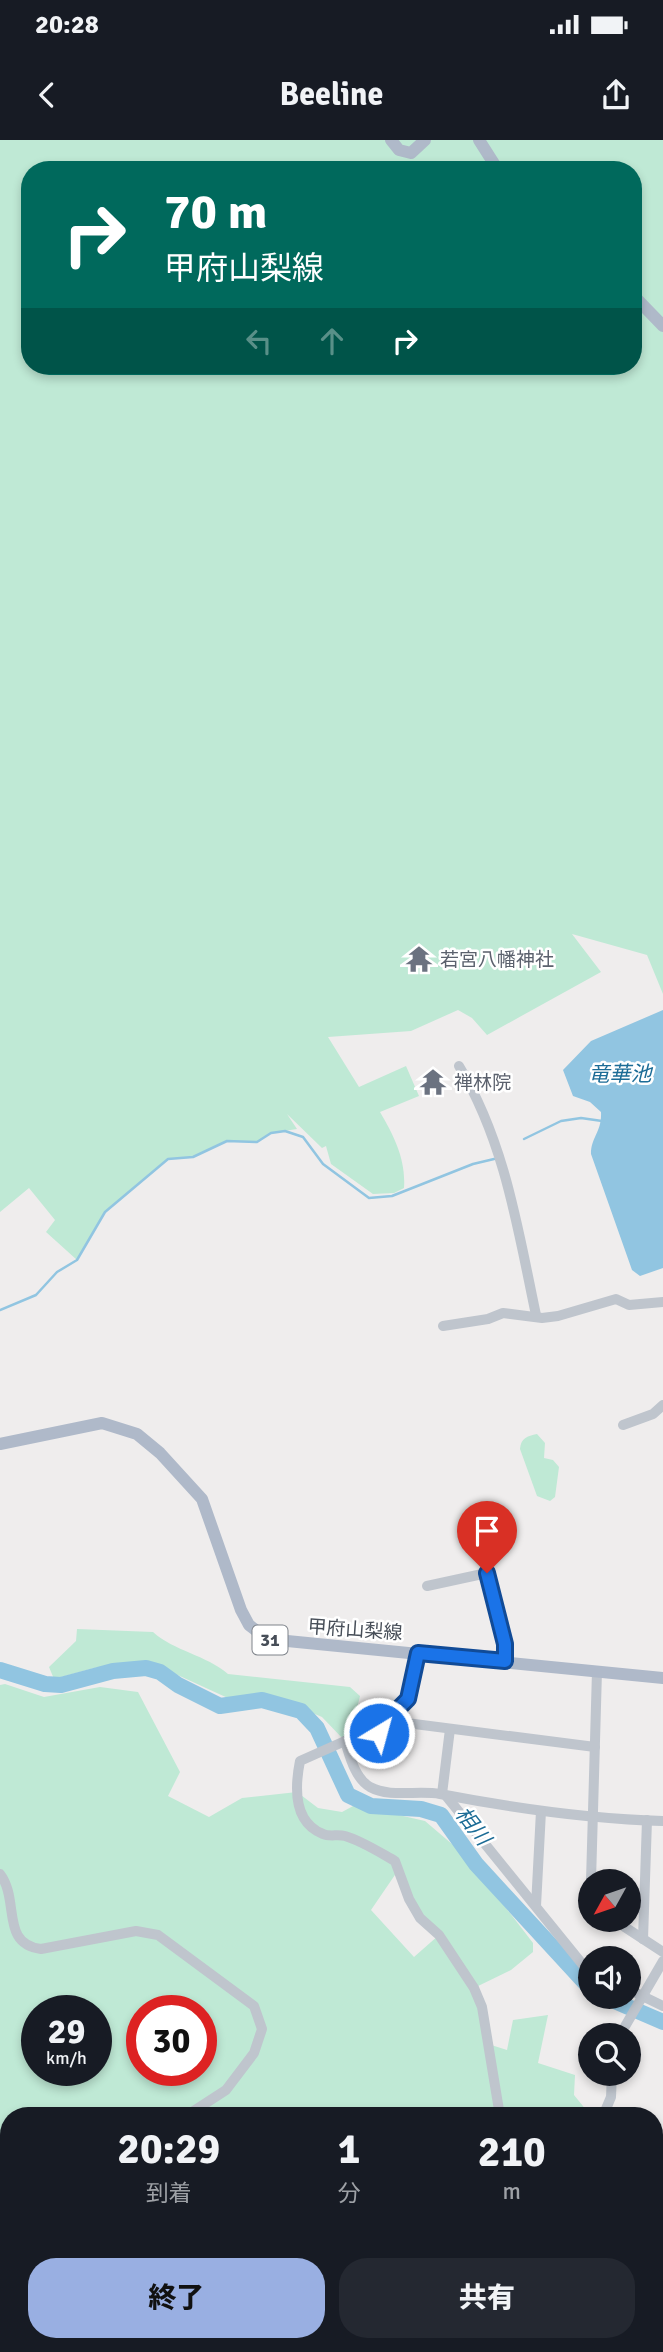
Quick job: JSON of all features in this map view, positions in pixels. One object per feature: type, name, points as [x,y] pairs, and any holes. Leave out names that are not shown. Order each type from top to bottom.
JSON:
[{"type":"main road","points":[[391,140],[399,150],[411,153],[425,140]]},
{"type":"main road","points":[[480,140],[493,161]]},
{"type":"main road","points":[[642,304],[663,326]]},
{"type":"main road","name":"甲府山梨線","points":[[0,1444],[102,1423],[137,1434],[160,1453],[202,1499],[241,1610],[257,1635],[280,1642],[505,1661],[663,1678]]},
{"type":"street","points":[[460,1066],[501,1158],[536,1315]]},
{"type":"street","points":[[443,1326],[488,1319],[503,1313],[536,1315],[542,1318],[558,1316],[616,1300],[629,1305],[663,1302]]},
{"type":"street","points":[[623,1425],[653,1414],[663,1405]]},
{"type":"street","points":[[427,1586],[487,1573],[505,1644],[505,1661]]},
{"type":"street","points":[[418,1653],[408,1699],[396,1710],[383,1732],[360,1732],[300,1761],[296,1801],[300,1812],[313,1828],[324,1835],[344,1836],[395,1861],[409,1899],[420,1918],[439,1935],[474,1988],[482,2007],[499,2107]]},
{"type":"street","points":[[591,1869],[597,1671]]},
{"type":"street","points":[[391,1721],[595,1747]]},
{"type":"street","points":[[450,1729],[444,1796],[578,1959]]},
{"type":"street","points":[[345,1741],[353,1766],[373,1789],[444,1796],[592,1819],[663,1821]]},
{"type":"street","points":[[536,1906],[541,1811]]},
{"type":"street","points":[[643,1939],[647,1820]]},
{"type":"street","points":[[0,1874],[8,1894],[9,1927],[25,1946],[41,1949],[136,1931],[158,1935],[254,2007],[262,2029],[254,2053],[226,2090],[200,2107]]},
{"type":"street","points":[[632,1932],[663,1952]]},
{"type":"street","points":[[641,1995],[663,1961]]},
{"type":"street","points":[[641,1999],[663,2006]]},
{"type":"street","points":[[607,2107],[611,2086]]},
{"type":"green space","points":[[0,140],[663,140],[663,994],[647,955],[572,934],[601,972],[487,1035],[472,1018],[458,1010],[411,1031],[328,1037],[359,1087],[406,1066],[419,1096],[380,1112],[394,1139],[403,1167],[404,1188],[394,1193],[373,1194],[331,1164],[326,1146],[322,1148],[287,1114],[297,1129],[271,1133],[257,1142],[227,1141],[193,1157],[168,1159],[105,1212],[77,1260],[46,1232],[55,1220],[29,1188],[0,1212]]},
{"type":"green space","points":[[537,1434],[545,1443],[544,1458],[553,1460],[559,1467],[555,1497],[550,1501],[537,1496],[520,1449],[525,1438]]},
{"type":"green space","points":[[77,1629],[153,1632],[170,1644],[210,1662],[228,1674],[350,1687],[360,1696],[350,1738],[345,1741],[322,1717],[284,1701],[254,1697],[230,1699],[147,1661],[94,1668],[54,1679],[49,1667],[76,1641]]},
{"type":"green space","points":[[5,1684],[44,1697],[100,1687],[138,1692],[180,1772],[168,1796],[209,1817],[242,1798],[297,1792],[318,1808],[342,1812],[355,1805],[425,1821],[466,1856],[533,1943],[533,1952],[511,1970],[474,1988],[488,2044],[507,2050],[513,2020],[548,2015],[538,2063],[575,2075],[574,2095],[584,2107],[0,2107],[0,1685]],"holes":[[[399,1869],[420,1918],[439,1935],[414,1957],[371,1910]]]},
{"type":"water","name":"竜華池","points":[[663,1010],[663,1268],[640,1276],[632,1270],[591,1154],[601,1112],[590,1102],[573,1096],[563,1070],[591,1041]]},
{"type":"waterway","points":[[524,1139],[561,1121],[581,1118],[602,1121]]},
{"type":"waterway","points":[[0,1310],[36,1295],[57,1272],[77,1260],[105,1212],[168,1159],[193,1157],[227,1141],[257,1142],[271,1133],[285,1131],[303,1137],[323,1164],[369,1198],[392,1196],[473,1164],[494,1159]]},
{"type":"waterway","name":"相川","points":[[0,1670],[45,1684],[61,1685],[113,1671],[146,1668],[160,1672],[178,1685],[220,1706],[262,1700],[301,1711],[317,1728],[348,1795],[371,1806],[421,1809],[441,1815],[476,1864],[578,1975]]},
{"type":"waterway","name":"相川","points":[[633,2009],[663,2022]]},
{"type":"place","name":"若宮八幡神社","points":[[419,959]]},
{"type":"place","name":"禅林院","points":[[433,1082]]},
{"type":"route","points":[[379,1733],[387,1729],[393,1714],[408,1699],[418,1653],[505,1661],[505,1644],[487,1573]]}]
